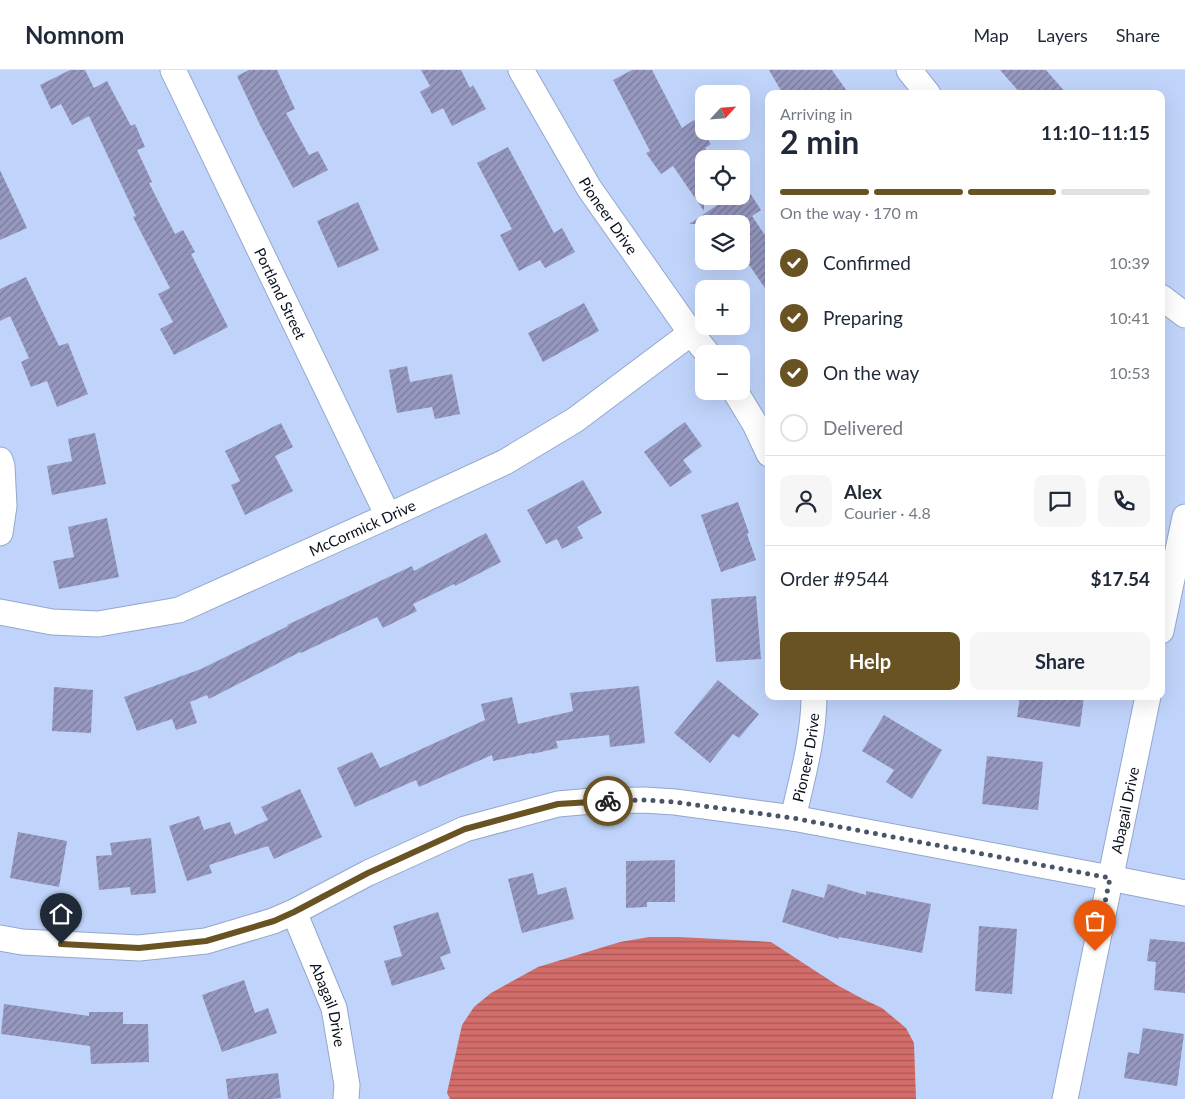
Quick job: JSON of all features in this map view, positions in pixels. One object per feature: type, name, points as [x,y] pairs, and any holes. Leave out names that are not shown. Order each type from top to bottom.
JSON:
[{"type":"street","name":"Portland Street","points":[[173,70],[388,516]]},
{"type":"street","name":"Pioneer Drive","points":[[521,70],[589,188],[701,345]]},
{"type":"street","points":[[909,70],[925,90]]},
{"type":"street","points":[[1165,300],[1185,315]]},
{"type":"street","name":"McCormick Drive","points":[[0,612],[52,622],[98,624],[179,610],[505,462],[575,420],[691,333]]},
{"type":"street","points":[[740,400],[765,445]]},
{"type":"street","points":[[0,460],[4,506],[0,533]]},
{"type":"street","points":[[1165,612],[1185,517]]},
{"type":"street","name":"Pioneer Drive","points":[[793,818],[807,758],[814,700]]},
{"type":"street","name":"Abagail Drive","points":[[1064,1099],[1147,700]]},
{"type":"street","points":[[0,938],[22,942],[139,948],[206,941],[274,921],[368,873],[465,829],[558,804],[592,801],[644,800],[683,803],[793,818],[1185,893]]},
{"type":"street","name":"Abagail Drive","points":[[294,912],[334,1008],[347,1085],[346,1099]]},
{"type":"shaded area","points":[[649,937],[771,942],[837,985],[882,1008],[906,1028],[914,1043],[916,1099],[450,1099],[447,1093],[462,1025],[474,1007],[491,993],[538,967],[620,942]]},
{"type":"building","points":[[70,70],[85,70],[94,88],[107,81],[131,126],[135,124],[145,147],[137,150],[152,182],[149,183],[175,234],[183,230],[195,252],[191,254],[228,327],[174,355],[160,329],[173,322],[158,294],[170,288],[133,217],[136,216],[89,116],[72,125],[61,104],[51,109],[40,85]]},
{"type":"building","points":[[249,70],[277,70],[295,109],[286,113],[309,155],[318,151],[328,170],[293,188],[237,76]]},
{"type":"building","points":[[421,70],[461,70],[470,88],[473,85],[486,109],[452,126],[443,108],[432,114],[420,92],[430,86]]},
{"type":"building","points":[[632,70],[652,70],[682,128],[694,120],[695,140],[708,140],[711,144],[705,148],[706,150],[695,150],[695,198],[673,166],[661,174],[646,153],[650,151],[613,80]]},
{"type":"building","points":[[769,70],[832,70],[846,90],[781,90]]},
{"type":"building","points":[[1000,70],[1046,70],[1064,90],[1018,90]]},
{"type":"building","points":[[508,147],[554,233],[562,228],[575,252],[545,268],[540,260],[519,271],[500,235],[512,229],[477,163]]},
{"type":"building","points":[[0,170],[27,228],[0,240]]},
{"type":"building","points":[[750,193],[761,210],[752,216],[765,235],[765,288],[750,266],[750,215],[702,215],[718,205],[750,205]]},
{"type":"building","points":[[358,202],[379,250],[338,268],[317,221]]},
{"type":"building","points":[[26,277],[59,346],[68,343],[88,394],[57,407],[47,381],[31,387],[21,362],[29,358],[10,316],[0,321],[0,289]]},
{"type":"building","points":[[584,303],[599,331],[543,362],[528,333]]},
{"type":"building","points":[[407,366],[410,382],[452,374],[460,414],[435,419],[432,407],[397,413],[389,370]]},
{"type":"building","points":[[685,422],[702,446],[683,460],[692,472],[670,487],[644,452]]},
{"type":"building","points":[[281,423],[293,447],[275,456],[293,491],[245,515],[231,485],[240,481],[225,451]]},
{"type":"building","points":[[95,433],[106,484],[52,495],[47,466],[72,461],[68,439]]},
{"type":"building","points":[[583,480],[602,513],[577,527],[583,538],[562,549],[557,539],[546,544],[527,510]]},
{"type":"building","points":[[738,502],[756,560],[721,572],[701,515]]},
{"type":"building","points":[[107,518],[119,577],[59,589],[53,561],[74,557],[68,527]]},
{"type":"building","points":[[486,533],[501,562],[455,586],[454,584],[413,604],[417,611],[383,628],[377,617],[300,652],[209,699],[207,695],[190,702],[197,723],[176,730],[172,719],[137,731],[124,697],[201,669],[287,625],[412,566],[414,571]]},
{"type":"building","points":[[756,596],[761,659],[716,662],[711,599]]},
{"type":"building","points":[[718,680],[759,714],[739,738],[733,734],[710,763],[674,733]]},
{"type":"building","points":[[639,686],[645,743],[610,747],[609,735],[556,741],[558,748],[493,761],[492,755],[419,787],[416,780],[355,807],[337,768],[372,752],[380,768],[485,720],[481,704],[512,697],[518,724],[573,711],[570,693]]},
{"type":"building","points":[[54,687],[93,690],[91,733],[52,731]]},
{"type":"building","points":[[1019,700],[1083,700],[1080,727],[1017,717]]},
{"type":"building","points":[[884,715],[942,750],[912,799],[886,782],[894,770],[862,751]]},
{"type":"building","points":[[987,756],[1043,762],[1038,810],[982,804]]},
{"type":"building","points":[[300,789],[322,837],[274,859],[268,846],[209,865],[212,873],[187,881],[169,826],[199,816],[204,830],[230,822],[235,835],[268,820],[261,807]]},
{"type":"building","points":[[18,832],[67,841],[59,887],[10,878]]},
{"type":"building","points":[[151,838],[156,893],[131,895],[130,887],[99,890],[96,856],[112,855],[110,843]]},
{"type":"building","points":[[675,860],[675,902],[647,902],[647,907],[626,908],[626,861]]},
{"type":"building","points":[[533,873],[538,895],[566,887],[574,919],[522,933],[508,879]]},
{"type":"building","points":[[828,884],[866,895],[866,891],[931,904],[922,953],[839,937],[839,939],[782,922],[792,889],[824,898]]},
{"type":"building","points":[[438,912],[451,953],[440,957],[445,969],[392,986],[384,961],[402,956],[393,926]]},
{"type":"building","points":[[979,926],[1017,929],[1012,994],[975,991]]},
{"type":"building","points":[[1150,939],[1185,942],[1185,993],[1154,990],[1156,962],[1147,961]]},
{"type":"building","points":[[244,980],[255,1013],[268,1008],[277,1033],[222,1052],[202,995]]},
{"type":"building","points":[[4,1004],[89,1016],[89,1012],[123,1012],[123,1024],[148,1024],[149,1062],[91,1064],[90,1046],[1,1034]]},
{"type":"building","points":[[1143,1028],[1184,1034],[1177,1086],[1124,1078],[1128,1052],[1139,1054]]},
{"type":"building","points":[[278,1073],[281,1098],[228,1099],[226,1079]]},
{"type":"way so far","points":[[608,801],[644,800],[674,802],[793,818],[1110,878],[1095,951]]},
{"type":"route","points":[[61,944],[139,948],[206,941],[274,921],[368,873],[465,829],[558,804],[608,801]]}]
